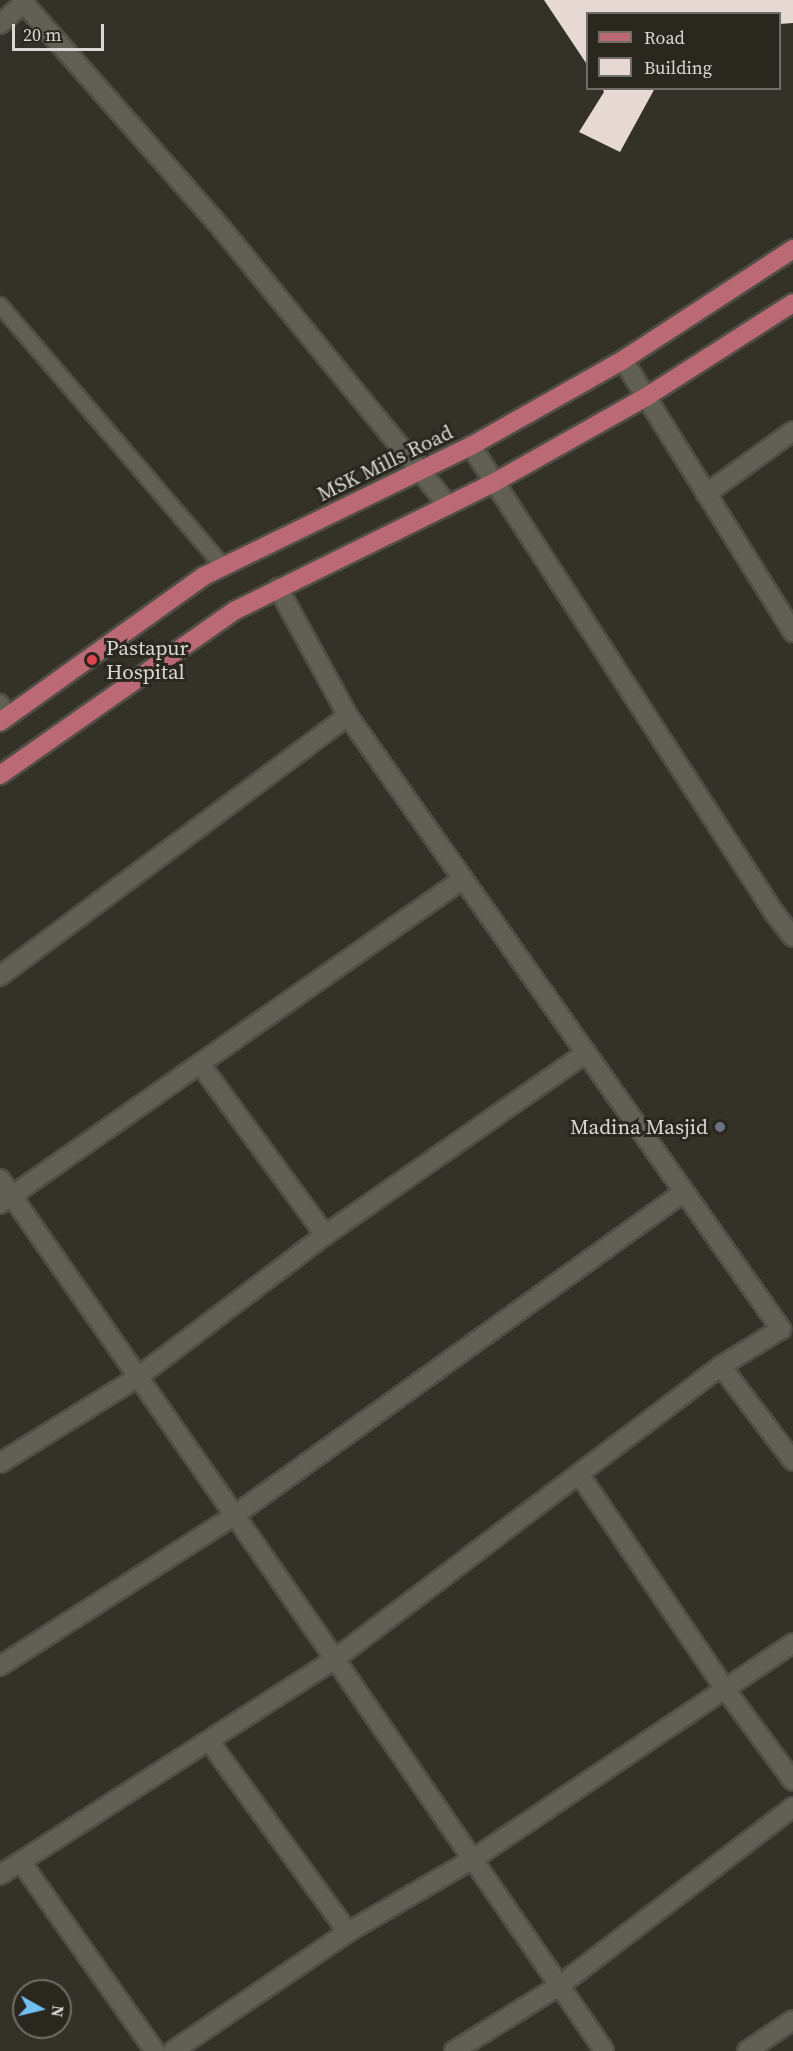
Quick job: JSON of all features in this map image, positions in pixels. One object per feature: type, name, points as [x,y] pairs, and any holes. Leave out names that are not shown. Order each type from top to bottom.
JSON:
[{"type":"main road","name":"MSK Mills Road","points":[[3,713],[223,566],[471,446],[623,360],[793,249]]},
{"type":"main road","points":[[0,775],[234,611],[495,482],[646,397],[793,303]]},
{"type":"street","points":[[0,24],[23,2],[222,229],[448,505]]},
{"type":"street","points":[[623,360],[793,632]]},
{"type":"street","points":[[706,494],[793,431]]},
{"type":"street","points":[[471,446],[769,904],[793,937]]},
{"type":"street","points":[[0,1875],[335,1659],[721,1366],[781,1329],[348,716],[278,588]]},
{"type":"street","points":[[0,976],[348,716]]},
{"type":"street","points":[[6,1200],[463,879]]},
{"type":"street","points":[[0,1463],[138,1377],[325,1234],[586,1053]]},
{"type":"street","points":[[200,1064],[325,1234]]},
{"type":"street","points":[[0,1179],[6,1200],[138,1377],[235,1515],[604,2051]]},
{"type":"street","points":[[0,1666],[235,1515],[684,1192]]},
{"type":"street","points":[[721,1366],[793,1461]]},
{"type":"street","points":[[579,1474],[726,1689],[793,1781]]},
{"type":"street","points":[[173,2051],[348,1932],[472,1859],[793,1643]]},
{"type":"street","points":[[208,1741],[348,1932]]},
{"type":"street","points":[[454,2051],[559,1986],[793,1807]]},
{"type":"street","points":[[21,1862],[155,2051]]},
{"type":"street","points":[[747,2051],[793,2020]]},
{"type":"lane","points":[[0,305],[223,566]]},
{"type":"building","points":[[544,0],[793,0],[793,23],[781,24],[781,12],[586,12],[586,63]]},
{"type":"building","points":[[603,90],[654,90],[620,152],[579,132],[604,92]]},
{"type":"place","name":"Pastapur Hospital","points":[[92,660]]},
{"type":"place","name":"Madina Masjid","points":[[720,1127]]}]
